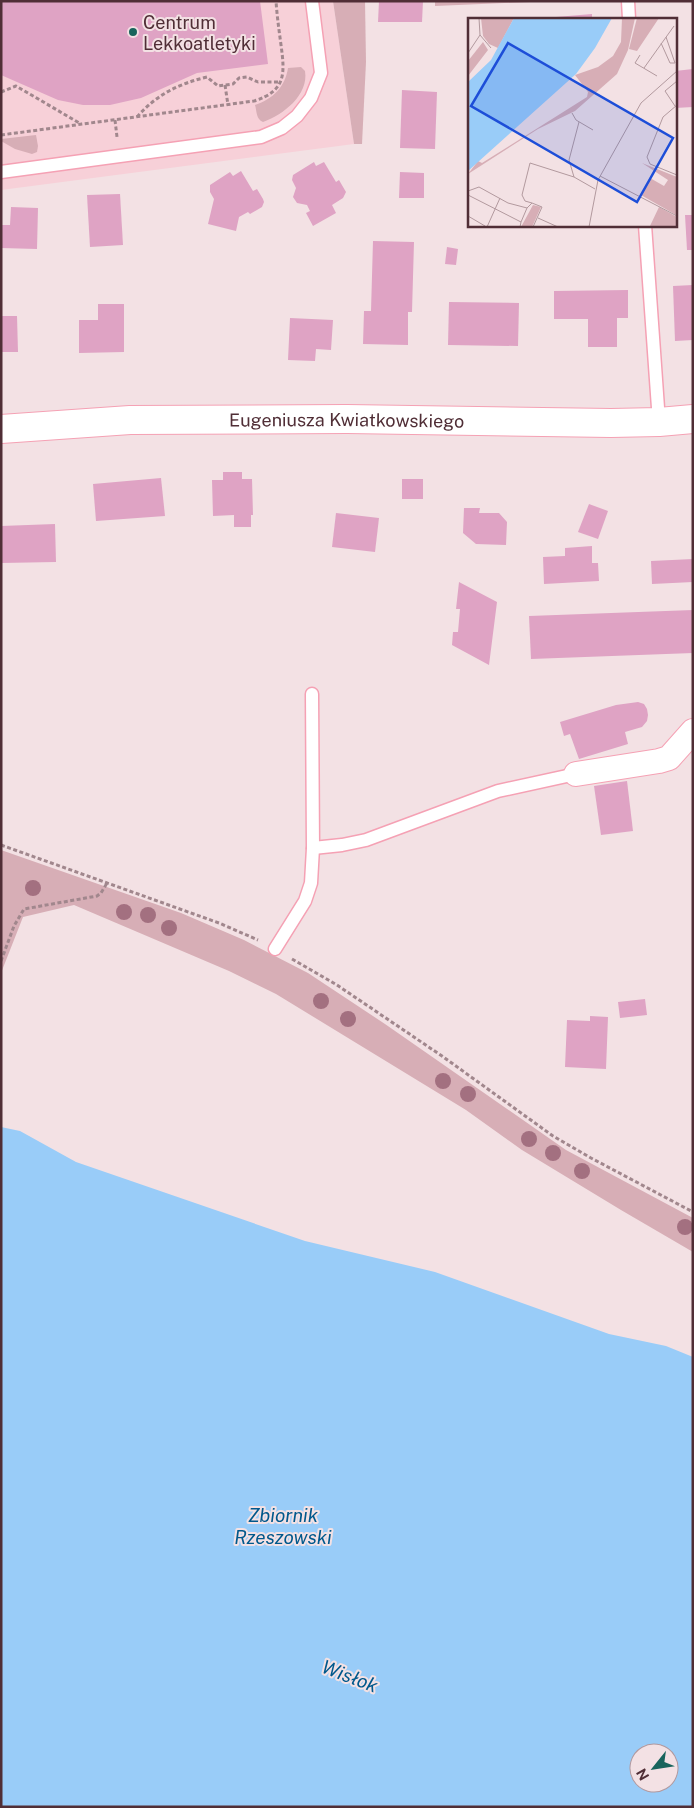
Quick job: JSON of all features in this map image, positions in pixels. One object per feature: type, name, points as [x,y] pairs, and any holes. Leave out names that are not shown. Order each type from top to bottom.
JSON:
[{"type":"street","name":"Eugeniusza Kwiatkowskiego","points":[[1,429],[139,420],[347,419],[660,422],[693,419]]},
{"type":"street","points":[[576,774],[659,762],[669,758],[693,731]]},
{"type":"lane","points":[[1,172],[261,136],[282,128],[297,116],[311,98],[321,73],[312,1]]},
{"type":"lane","points":[[628,1],[629,18]]},
{"type":"lane","points":[[644,226],[660,422]]},
{"type":"lane","points":[[274,949],[305,901],[311,883],[312,694]]},
{"type":"lane","points":[[312,848],[366,840],[498,791],[576,774]]},
{"type":"path","points":[[1,135],[228,105],[265,98],[275,90],[280,82],[284,68],[276,1]]},
{"type":"path","points":[[136,117],[149,103],[160,95],[192,81],[207,77],[218,86],[233,84],[239,78],[247,77],[258,82],[280,82]]},
{"type":"path","points":[[225,85],[228,105]]},
{"type":"path","points":[[1,92],[16,86],[81,124]]},
{"type":"path","points":[[1,845],[219,923],[274,949],[337,985],[442,1056],[553,1136],[693,1212]]},
{"type":"path","points":[[1,961],[14,926],[24,909],[97,896],[107,883]]},
{"type":"shaded area","points":[[1,1],[333,1],[354,144],[1,190]]},
{"type":"shaded area","points":[[333,1],[365,1],[366,62],[362,144],[354,144]]},
{"type":"shaded area","points":[[435,1],[552,1],[435,6]]},
{"type":"shaded area","points":[[301,67],[305,71],[305,80],[299,96],[279,114],[271,119],[261,121],[257,115],[255,105],[273,96],[284,81],[288,68]]},
{"type":"shaded area","points":[[36,135],[37,152],[32,154],[15,149],[1,141],[1,139]]},
{"type":"shaded area","points":[[1,850],[181,913],[244,940],[308,973],[385,1024],[566,1150],[693,1218],[693,1252],[522,1150],[466,1110],[276,994],[229,971],[74,905],[23,917],[1,973]]},
{"type":"water","name":"Zbiornik Rzeszowski","points":[[1,1127],[20,1131],[76,1162],[305,1241],[435,1272],[609,1334],[666,1346],[693,1357],[693,1807],[1,1807]]},
{"type":"building","name":"Centrum Lekkoatletyki","points":[[1,1],[260,1],[268,64],[197,73],[141,98],[110,105],[83,105],[58,100],[1,75]]},
{"type":"building","points":[[379,1],[423,1],[422,22],[378,22]]},
{"type":"building","points":[[592,14],[592,18],[556,17]]},
{"type":"building","points":[[676,44],[678,61],[676,62]]},
{"type":"building","points":[[693,69],[693,107],[676,108],[676,71]]},
{"type":"building","points":[[402,90],[437,92],[435,149],[400,148]]},
{"type":"building","points":[[314,162],[316,166],[324,162],[336,182],[339,180],[346,192],[343,198],[332,205],[336,213],[313,226],[306,213],[310,211],[307,205],[297,203],[293,197],[296,188],[292,180],[293,175]]},
{"type":"building","points":[[241,171],[253,191],[257,189],[263,199],[262,207],[250,214],[248,212],[239,217],[236,231],[208,224],[214,199],[210,192],[210,185],[230,172],[233,176]]},
{"type":"building","points":[[400,172],[424,173],[424,198],[399,198]]},
{"type":"building","points":[[120,194],[123,245],[90,247],[87,195]]},
{"type":"building","points":[[11,207],[38,208],[37,249],[1,248],[1,225],[10,225]]},
{"type":"building","points":[[685,215],[693,215],[693,250],[687,250]]},
{"type":"building","points":[[373,241],[414,242],[412,312],[408,312],[408,345],[363,344],[364,311],[371,311]]},
{"type":"building","points":[[447,247],[458,249],[456,265],[445,264]]},
{"type":"building","points":[[693,285],[693,340],[675,341],[673,286]]},
{"type":"building","points":[[628,290],[628,318],[617,318],[617,347],[588,347],[588,319],[554,319],[554,291]]},
{"type":"building","points":[[449,302],[519,303],[518,346],[448,345]]},
{"type":"building","points":[[98,304],[124,304],[124,352],[79,353],[79,320],[98,320]]},
{"type":"building","points":[[1,316],[17,316],[18,352],[1,352]]},
{"type":"building","points":[[290,318],[333,320],[331,350],[316,349],[315,361],[288,360]]},
{"type":"building","points":[[223,472],[242,472],[242,479],[252,479],[253,515],[251,515],[251,527],[234,527],[234,515],[213,516],[212,480],[223,480]]},
{"type":"building","points":[[161,478],[165,516],[96,521],[93,484]]},
{"type":"building","points":[[402,479],[423,479],[423,499],[402,499]]},
{"type":"building","points":[[589,504],[608,511],[598,539],[578,532]]},
{"type":"building","points":[[464,508],[480,508],[479,513],[499,513],[507,522],[506,545],[476,544],[463,533]]},
{"type":"building","points":[[336,513],[379,518],[375,552],[332,547]]},
{"type":"building","points":[[55,524],[56,562],[1,563],[1,526]]},
{"type":"building","points":[[592,546],[592,563],[598,563],[599,581],[544,584],[543,557],[565,556],[565,548]]},
{"type":"building","points":[[693,559],[693,582],[652,584],[651,561]]},
{"type":"building","points":[[459,582],[497,602],[489,665],[452,645],[453,632],[458,632],[460,609],[456,609]]},
{"type":"building","points":[[693,610],[693,653],[531,659],[529,616]]},
{"type":"building","points":[[638,702],[644,704],[647,709],[647,721],[642,727],[625,732],[628,744],[579,759],[570,734],[564,736],[560,722],[616,705]]},
{"type":"building","points":[[627,781],[633,831],[601,835],[594,786]]},
{"type":"building","points":[[645,999],[647,1015],[620,1018],[618,1002]]},
{"type":"building","points":[[590,1016],[608,1017],[606,1069],[565,1067],[567,1020],[590,1021]]},
{"type":"place","name":"Centrum Lekkoatletyki","points":[[133,32]]},
{"type":"water label","name":"Wisłok","points":[[350,1676]]}]
